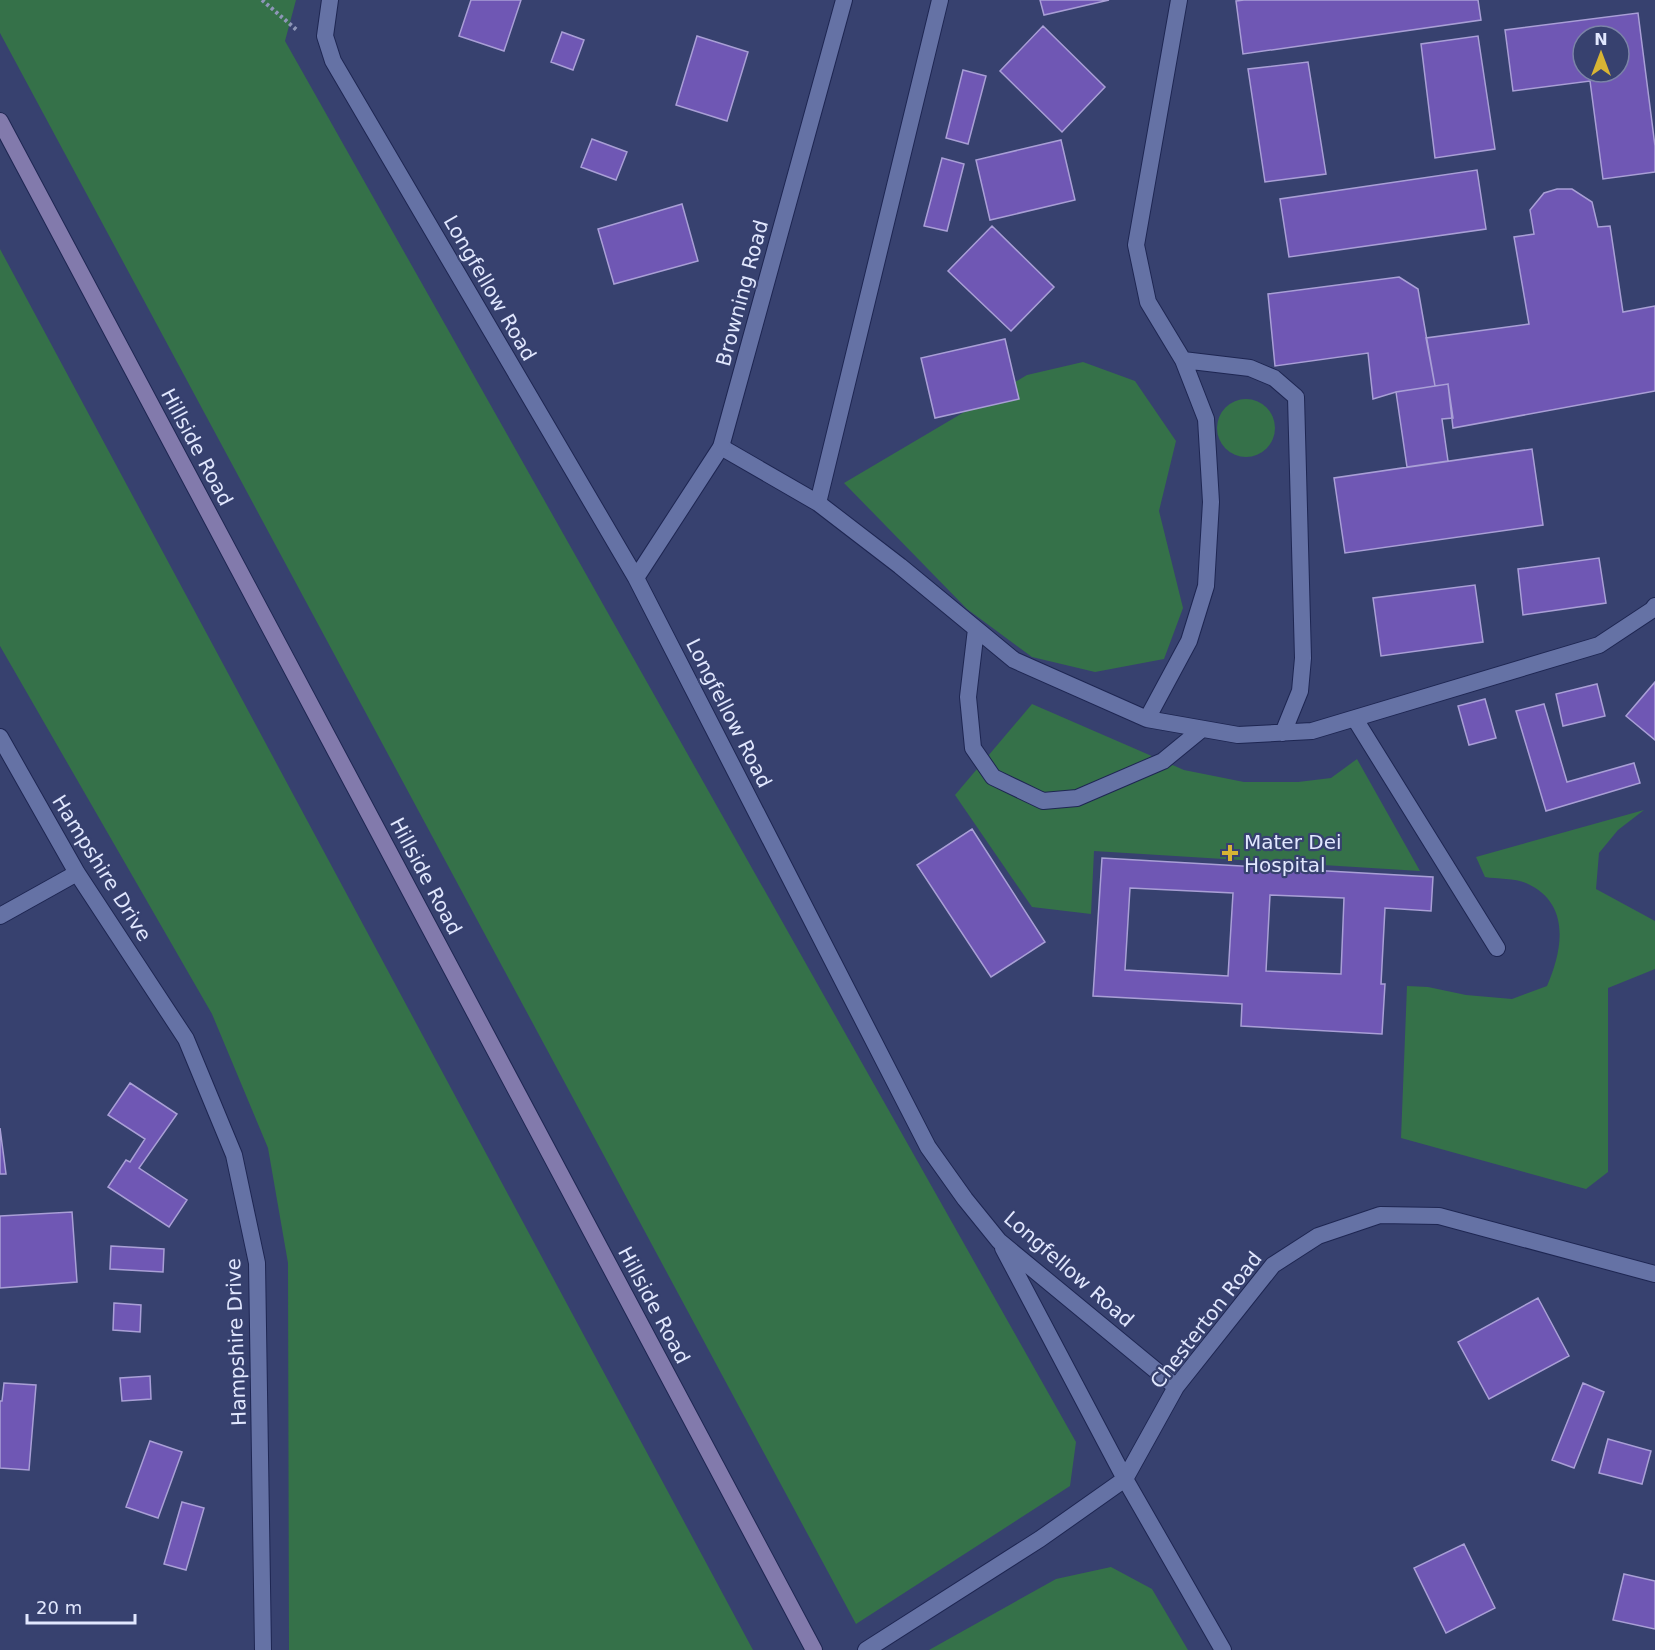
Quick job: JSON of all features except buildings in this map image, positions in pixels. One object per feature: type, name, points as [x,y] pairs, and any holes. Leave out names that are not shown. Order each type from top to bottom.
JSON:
[{"type":"main road","name":"Hillside Road","points":[[0,121],[814,1650]]},
{"type":"street","name":"Longfellow Road","points":[[330,0],[325,36],[333,61],[636,578],[928,1147],[999,1241],[1176,1387]]},
{"type":"street","name":"Browning Road","points":[[636,578],[721,447],[844,0]]},
{"type":"street","points":[[818,503],[940,0]]},
{"type":"street","points":[[1147,719],[1189,641],[1206,586],[1211,502],[1206,419],[1183,360],[1148,302],[1136,245],[1179,0]]},
{"type":"street","points":[[1183,360],[1250,368],[1274,378],[1296,397],[1304,658],[1300,691],[1283,733]]},
{"type":"street","points":[[721,447],[818,503],[1014,660],[1147,719],[1202,729],[1238,735],[1312,731],[1599,645],[1655,606]]},
{"type":"street","points":[[976,629],[968,697],[973,748],[993,777],[1043,801],[1077,798],[1163,761],[1202,729]]},
{"type":"street","points":[[1355,719],[1497,948]]},
{"type":"street","name":"Hampshire Drive","points":[[0,737],[77,873],[186,1039],[234,1155],[257,1263],[263,1650]]},
{"type":"street","points":[[0,916],[77,873]]},
{"type":"street","name":"Chesterton Road","points":[[866,1650],[1040,1539],[1125,1479],[1176,1387],[1273,1264],[1318,1236],[1380,1215],[1439,1216],[1655,1274]]},
{"type":"street","points":[[999,1241],[1125,1479],[1223,1650]]},
{"type":"green space","points":[[0,0],[296,0],[285,41],[1076,1442],[1070,1486],[856,1624],[0,33]]},
{"type":"green space","points":[[0,249],[753,1650],[289,1650],[288,1263],[268,1148],[212,1014],[0,646]]},
{"type":"green space","points":[[1083,362],[1135,381],[1176,441],[1159,511],[1183,608],[1164,659],[1095,672],[1032,657],[967,609],[844,483],[1027,375]]},
{"type":"green space","points":[[1246,399],[1262,404],[1270,412],[1275,428],[1270,444],[1262,452],[1246,457],[1230,452],[1222,444],[1217,428],[1222,412],[1230,404]]},
{"type":"green space","points":[[1032,704],[1184,770],[1244,782],[1298,782],[1331,778],[1357,759],[1420,871],[1094,851],[1091,914],[1032,907],[955,795]]},
{"type":"green space","points":[[1644,810],[1618,830],[1599,853],[1596,889],[1655,921],[1655,969],[1608,988],[1608,1172],[1586,1189],[1401,1138],[1407,986],[1512,999],[1547,986],[1553,972],[1557,957],[1559,928],[1557,915],[1551,902],[1522,881],[1485,877],[1476,857]]},
{"type":"green space","points":[[1111,1567],[1152,1589],[1188,1650],[929,1650],[1056,1579]]},
{"type":"place","name":"Mater Dei Hospital","points":[[1230,853]]}]
